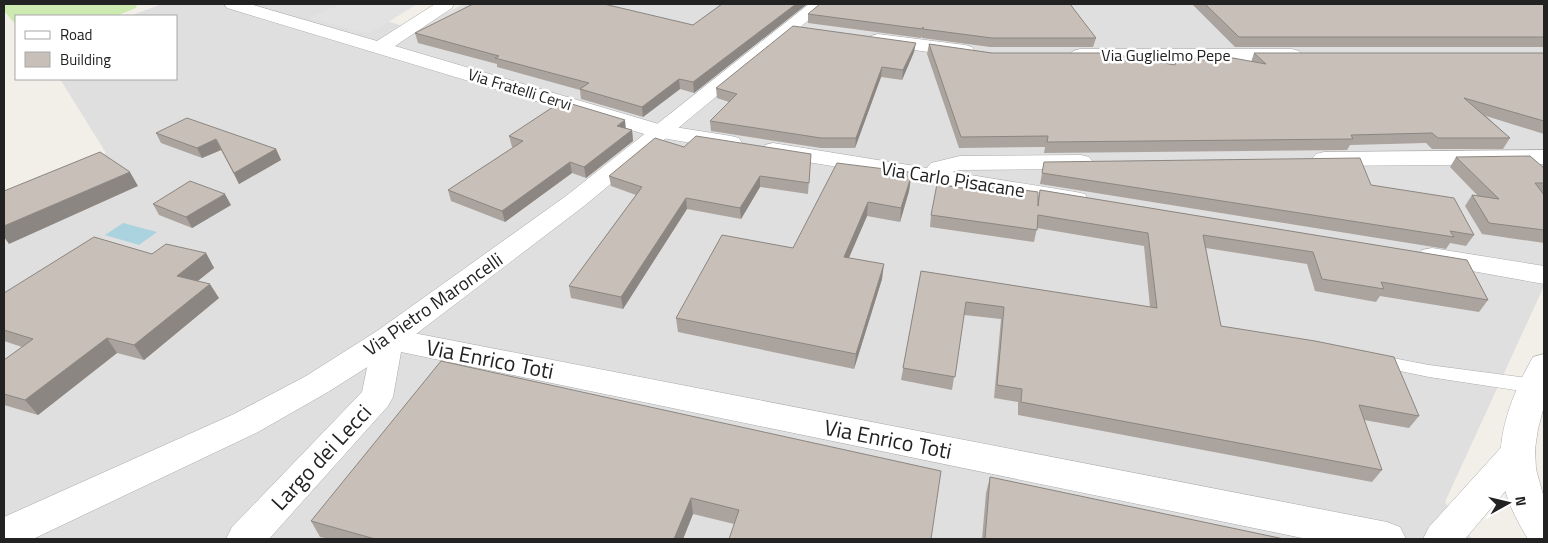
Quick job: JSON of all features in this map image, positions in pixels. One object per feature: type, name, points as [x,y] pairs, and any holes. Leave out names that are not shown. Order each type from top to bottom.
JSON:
[{"type":"street","name":"Via Fratelli Cervi","points":[[233,4],[658,131]]},
{"type":"street","points":[[381,48],[446,4]]},
{"type":"street","name":"Via Pietro Maroncelli","points":[[4,536],[246,423],[317,384],[388,338],[447,297],[575,201],[658,131],[800,29],[819,4]]},
{"type":"street","points":[[857,37],[980,54]]},
{"type":"street","name":"Via Guglielmo Pepe","points":[[1058,55],[1313,55]]},
{"type":"street","name":"Via Carlo Pisacane","points":[[658,131],[1096,202]]},
{"type":"street","points":[[1307,160],[1544,157]]},
{"type":"street","points":[[931,175],[938,168],[956,164],[1099,162]]},
{"type":"street","points":[[1408,252],[1544,275]]},
{"type":"street","name":"Largo dei Lecci","points":[[245,539],[376,397],[388,338]]},
{"type":"street","name":"Via Enrico Toti","points":[[388,338],[1387,539]]},
{"type":"street","points":[[1540,376],[1520,429],[1518,475],[1528,504],[1544,532]]},
{"type":"street","points":[[1442,539],[1518,452]]},
{"type":"street","points":[[4,536],[10,539]]},
{"type":"lane","points":[[1361,358],[1429,371],[1540,376]]},
{"type":"shaded area","points":[[162,4],[340,4],[337,5],[412,29],[464,4],[1544,4],[1544,286],[1445,502],[1472,539],[4,539],[4,200],[106,153],[61,80],[178,80],[178,15],[133,15]]},
{"type":"shaded area","points":[[342,4],[417,4],[369,34],[309,18]]},
{"type":"green space","points":[[4,4],[137,4],[136,8],[118,15],[15,15],[15,24],[4,11]]},
{"type":"water","points":[[123,223],[157,232],[139,245],[105,235]]},
{"type":"building","points":[[473,4],[604,4],[693,25],[722,4],[796,4],[693,82],[679,79],[642,107],[580,89],[589,83],[495,58],[499,56],[415,33]]},
{"type":"building","points":[[820,4],[1070,4],[1096,38],[992,38],[923,29],[923,27],[922,29],[808,14]]},
{"type":"building","points":[[1205,4],[1544,4],[1544,37],[1239,37]]},
{"type":"building","points":[[793,26],[916,43],[903,70],[882,67],[856,138],[821,138],[710,121],[737,94],[716,88]]},
{"type":"building","points":[[929,44],[992,53],[1107,53],[1175,65],[1178,55],[1210,61],[1211,54],[1266,64],[1254,53],[1544,53],[1544,121],[1464,98],[1510,138],[1438,138],[1432,133],[1351,135],[1353,139],[1047,142],[1048,136],[961,137]]},
{"type":"building","points":[[562,101],[625,120],[617,126],[632,130],[584,167],[570,162],[502,211],[448,190],[523,141],[509,136]]},
{"type":"building","points":[[187,118],[276,149],[234,173],[216,139],[197,148],[156,133]]},
{"type":"building","points":[[696,136],[811,154],[809,183],[760,176],[740,208],[686,198],[621,297],[569,286],[642,187],[609,176],[655,138],[684,147]]},
{"type":"building","points":[[100,152],[130,172],[4,226],[4,191]]},
{"type":"building","points":[[1530,156],[1544,168],[1544,183],[1535,183],[1544,195],[1544,230],[1489,223],[1472,195],[1499,199],[1456,157]]},
{"type":"building","points":[[1360,158],[1371,185],[1454,198],[1474,235],[1450,231],[1454,237],[1042,173],[1044,162]]},
{"type":"building","points":[[837,163],[909,172],[908,177],[911,177],[901,208],[868,202],[844,257],[884,264],[856,354],[676,318],[722,235],[793,248]]},
{"type":"building","points":[[190,181],[225,194],[186,217],[153,204]]},
{"type":"building","points":[[937,184],[979,191],[980,184],[1038,192],[1038,206],[1040,190],[1467,260],[1488,300],[1381,282],[1384,289],[1322,279],[1313,252],[1203,235],[1221,326],[1315,341],[1394,357],[1419,416],[1359,405],[1382,470],[1021,402],[1022,389],[997,385],[1004,307],[966,302],[955,377],[903,368],[921,271],[1157,308],[1148,233],[1038,215],[1037,230],[931,215]]},
{"type":"building","points":[[94,237],[152,254],[166,244],[206,253],[177,276],[210,284],[134,345],[107,338],[25,400],[4,394],[4,360],[33,339],[4,330],[4,293]]},
{"type":"building","points":[[441,361],[941,471],[931,539],[729,539],[739,510],[691,498],[674,539],[375,539],[311,521]]},
{"type":"building","points":[[990,477],[1284,539],[985,539]]}]
